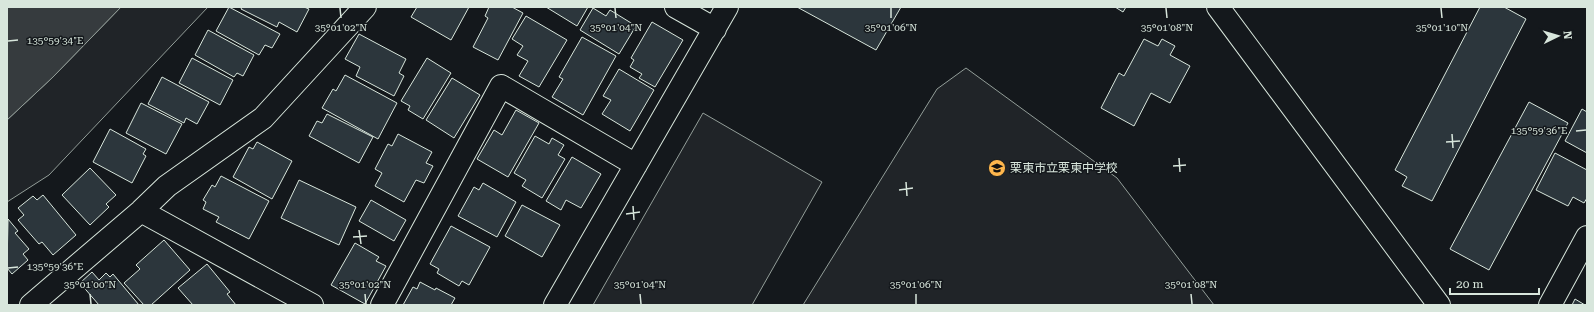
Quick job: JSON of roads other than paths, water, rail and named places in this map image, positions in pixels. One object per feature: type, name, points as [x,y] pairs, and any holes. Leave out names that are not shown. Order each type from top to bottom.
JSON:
[{"type":"street","points":[[31,305],[141,211],[167,186],[263,118],[366,7]]},
{"type":"street","points":[[676,7],[715,29]]},
{"type":"street","points":[[555,305],[727,7]]},
{"type":"street","points":[[1223,10],[1439,305]]},
{"type":"street","points":[[382,305],[501,86],[636,165]]},
{"type":"street","points":[[141,211],[285,300],[312,305]]},
{"type":"street","points":[[1550,305],[1587,237]]},
{"type":"place","name":"栗東市立栗東中学校","points":[[997,168]]}]
